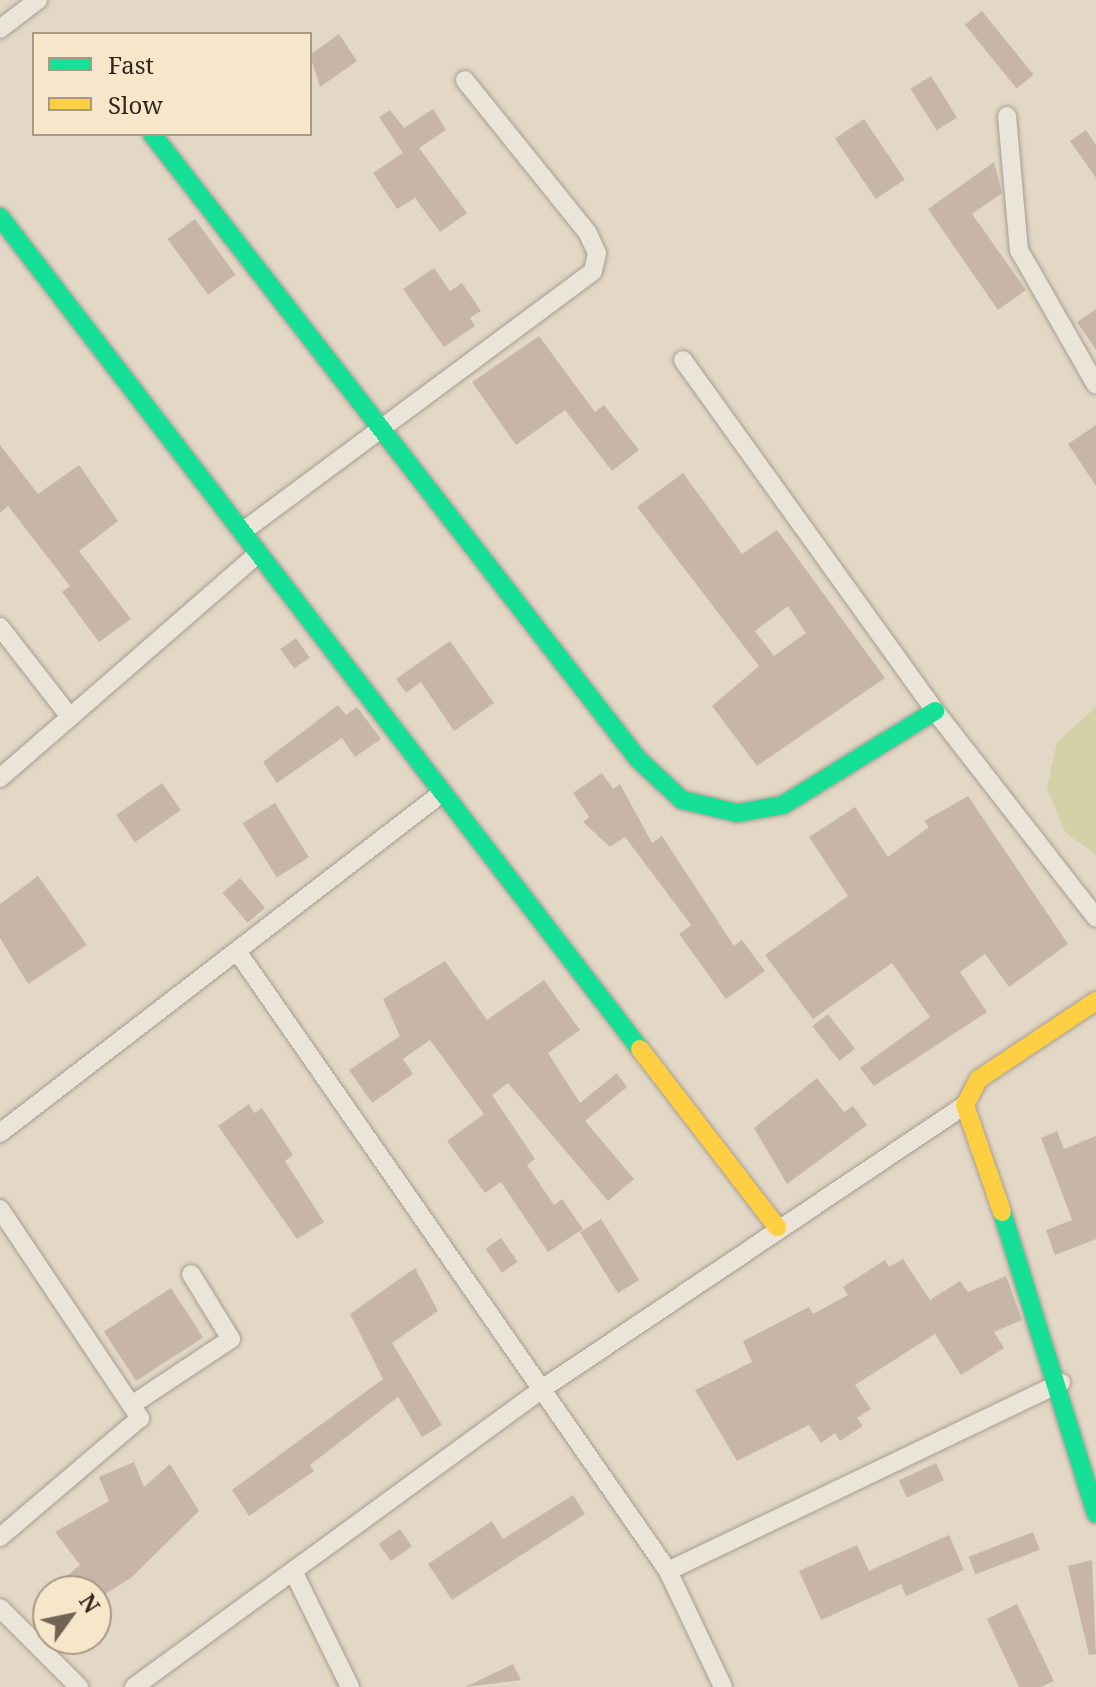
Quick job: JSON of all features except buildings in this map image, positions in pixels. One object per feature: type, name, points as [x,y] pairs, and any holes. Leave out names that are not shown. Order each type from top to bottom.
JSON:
[{"type":"street","points":[[0,29],[38,0]]},
{"type":"street","points":[[242,532],[376,428],[593,271],[597,253],[587,232],[465,80]]},
{"type":"street","points":[[1007,116],[1019,250],[1096,385]]},
{"type":"street","points":[[154,136],[376,428],[638,759],[682,800],[738,813],[783,805],[935,711]]},
{"type":"street","points":[[0,217],[777,1227]]},
{"type":"street","points":[[683,360],[935,711],[1096,918]]},
{"type":"street","points":[[0,778],[67,713],[258,554]]},
{"type":"street","points":[[0,627],[67,713]]},
{"type":"street","points":[[0,1133],[442,793]]},
{"type":"street","points":[[237,951],[545,1387],[668,1571],[723,1687]]},
{"type":"street","points":[[134,1687],[545,1387],[777,1227],[965,1105],[979,1079],[1096,1001]]},
{"type":"street","points":[[965,1105],[1061,1383],[1096,1514]]},
{"type":"street","points":[[0,1209],[136,1402],[140,1418],[130,1433],[0,1537]]},
{"type":"street","points":[[136,1402],[231,1339],[191,1274]]},
{"type":"street","points":[[668,1571],[1061,1383]]},
{"type":"street","points":[[294,1573],[350,1687]]},
{"type":"street","points":[[0,1608],[79,1687]]},
{"type":"shaded area","points":[[1096,707],[1096,855],[1065,832],[1047,788],[1057,742]]},
{"type":"traffic: fast","points":[[154,136],[638,759],[682,800],[738,813],[783,805],[935,711]]},
{"type":"traffic: fast","points":[[0,217],[640,1049]]},
{"type":"traffic: fast","points":[[1002,1212],[1096,1514]]},
{"type":"traffic: slow","points":[[1002,1212],[965,1105],[979,1079],[1096,1001]]},
{"type":"traffic: slow","points":[[640,1049],[777,1227]]}]
